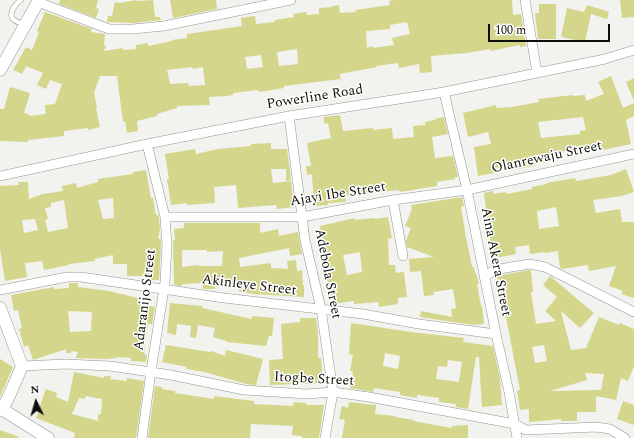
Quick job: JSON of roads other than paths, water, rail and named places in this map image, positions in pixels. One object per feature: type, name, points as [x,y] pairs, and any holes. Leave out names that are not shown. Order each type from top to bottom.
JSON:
[{"type":"street","points":[[1,65],[25,26],[38,1],[109,29],[133,29],[164,26],[291,0]]},
{"type":"street","points":[[525,0],[537,73]]},
{"type":"street","name":"Powerline Road","points":[[0,176],[147,144],[289,116],[444,92],[605,59],[634,50]]},
{"type":"street","name":"Aina Akera Street","points":[[444,92],[467,190],[517,438]]},
{"type":"street","name":"Adebola Street","points":[[289,116],[305,240],[321,309],[333,392],[325,438]]},
{"type":"street","name":"Adaranijo Street","points":[[142,438],[164,288],[167,245],[165,217],[147,144]]},
{"type":"street","name":"Olanrewaju Street","points":[[467,190],[634,154]]},
{"type":"street","name":"Ajayi Ibe Street","points":[[165,217],[302,217],[394,200],[467,190]]},
{"type":"street","points":[[394,200],[403,256]]},
{"type":"street","points":[[484,277],[494,270],[529,264],[545,267],[634,312]]},
{"type":"street","name":"Akinleye Street","points":[[0,290],[67,277],[81,278],[164,288],[224,298],[321,309],[496,334]]},
{"type":"street","points":[[0,308],[22,366],[10,394],[1,409],[48,438]]},
{"type":"street","name":"Itogbe Street","points":[[22,366],[66,364],[110,366],[151,371],[244,390],[307,394],[333,392],[369,397],[515,424],[526,430],[596,427],[610,429],[625,438]]},
{"type":"lane","points":[[21,0],[18,1],[12,15],[14,20],[25,26]]}]
